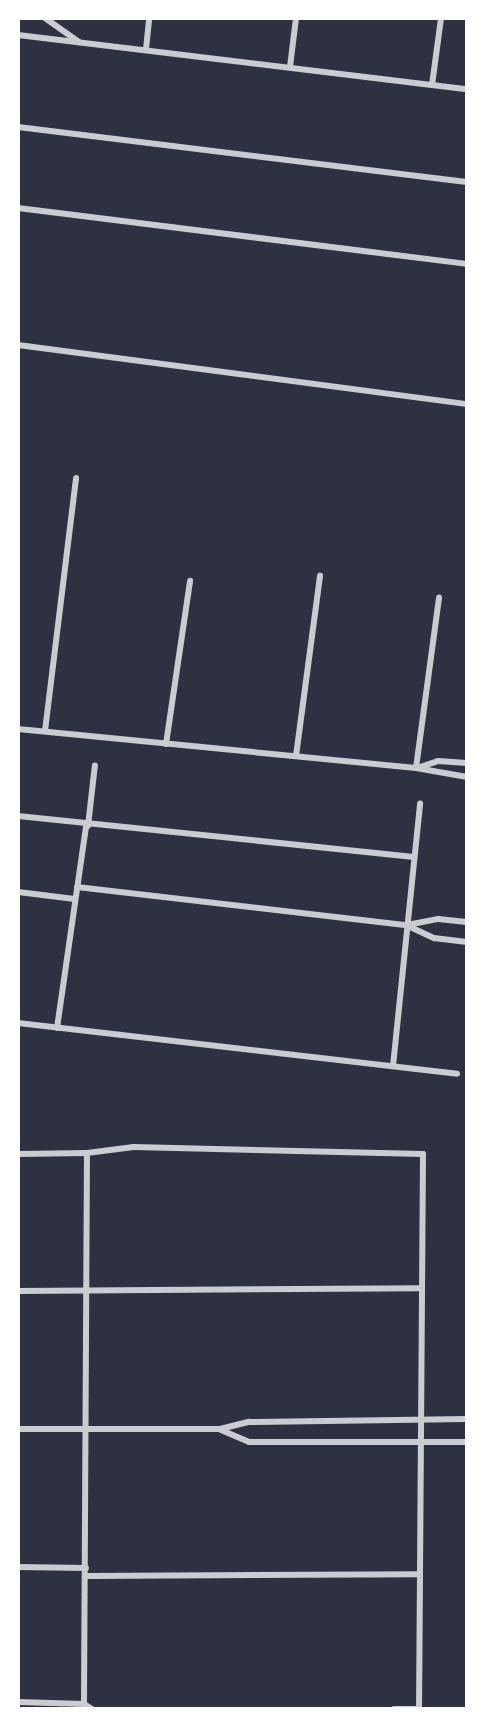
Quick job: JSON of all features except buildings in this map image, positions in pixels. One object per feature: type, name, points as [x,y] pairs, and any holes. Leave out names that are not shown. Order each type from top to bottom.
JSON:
[{"type":"street","points":[[45,18],[80,42]]},
{"type":"street","points":[[146,50],[149,18]]},
{"type":"street","points":[[290,67],[296,18]]},
{"type":"street","points":[[432,85],[441,18]]},
{"type":"street","points":[[18,35],[467,89]]},
{"type":"street","points":[[18,127],[467,182]]},
{"type":"street","points":[[18,208],[467,264]]},
{"type":"street","points":[[18,345],[467,404]]},
{"type":"street","points":[[45,731],[76,478]]},
{"type":"street","points":[[296,756],[320,576]]},
{"type":"street","points":[[166,744],[190,581]]},
{"type":"street","points":[[416,768],[438,598]]},
{"type":"street","points":[[18,729],[416,768],[467,777]]},
{"type":"street","points":[[416,768],[438,761],[467,763]]},
{"type":"street","points":[[57,1028],[95,765]]},
{"type":"street","points":[[393,1066],[420,803]]},
{"type":"street","points":[[18,816],[87,826],[414,857]]},
{"type":"street","points":[[77,887],[407,925],[438,920],[467,922]]},
{"type":"street","points":[[18,892],[75,899]]},
{"type":"street","points":[[407,925],[434,938],[467,942]]},
{"type":"street","points":[[18,1023],[457,1074]]},
{"type":"street","points":[[18,1154],[87,1153],[134,1147],[423,1154],[419,1708],[394,1709]]},
{"type":"street","points":[[84,1704],[87,1153]]},
{"type":"street","points":[[18,1291],[421,1288]]},
{"type":"street","points":[[18,1429],[220,1429],[249,1422],[467,1419]]},
{"type":"street","points":[[220,1429],[249,1442],[467,1442]]},
{"type":"street","points":[[18,1568],[86,1568]]},
{"type":"street","points":[[86,1576],[420,1574]]},
{"type":"street","points":[[18,1702],[84,1704],[92,1709]]}]
